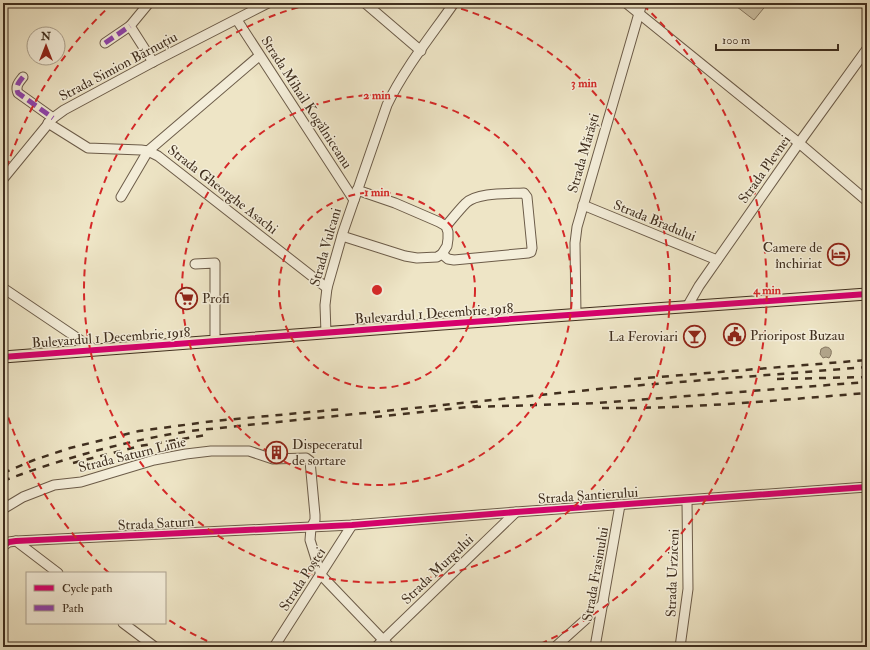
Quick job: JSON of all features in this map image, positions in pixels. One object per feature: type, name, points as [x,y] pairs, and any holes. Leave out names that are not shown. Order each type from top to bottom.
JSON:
[{"type":"main road","name":"Bulevardul 1 Decembrie 1918","points":[[3,356],[867,294]]},
{"type":"street","points":[[106,43],[130,26],[149,3]]},
{"type":"street","name":"Strada Simion Bărnuțiu","points":[[3,179],[50,121],[64,110],[268,3]]},
{"type":"street","points":[[365,3],[421,51]]},
{"type":"street","name":"Strada Vulcani","points":[[326,333],[325,305],[327,288],[357,190],[389,100],[398,84],[454,3]]},
{"type":"street","points":[[626,3],[799,143],[867,201]]},
{"type":"street","name":"Strada Mărăști","points":[[576,315],[575,243],[577,227],[642,3]]},
{"type":"street","points":[[864,3],[867,6]]},
{"type":"street","name":"Strada Mihail Kogălniceanu","points":[[237,20],[354,200]]},
{"type":"street","points":[[130,26],[153,62]]},
{"type":"street","name":"Strada Plevnei","points":[[687,308],[699,286],[717,260],[867,49]]},
{"type":"street","points":[[121,197],[148,151],[259,56]]},
{"type":"street","name":"Strada Gheorghe Asachi","points":[[23,77],[18,83],[16,90],[18,93],[50,121],[88,148],[148,151],[158,156],[327,288]]},
{"type":"street","points":[[342,236],[405,256],[418,258],[429,258],[442,254],[447,246],[448,232],[446,226],[420,213],[357,190]]},
{"type":"street","points":[[442,254],[448,259],[454,260],[528,253],[531,252],[532,248],[527,197],[524,193],[474,198],[467,202],[446,226]]},
{"type":"street","name":"Strada Bradului","points":[[583,205],[717,260]]},
{"type":"street","points":[[195,264],[215,263],[215,341]]},
{"type":"street","points":[[3,288],[95,350]]},
{"type":"street","name":"Strada Saturn Linie","points":[[3,509],[23,497],[49,486],[81,482],[154,460],[211,451],[249,451],[272,460],[306,458],[310,461],[315,515],[311,528]]},
{"type":"street","name":"Strada Șantierului","points":[[311,528],[867,487]]},
{"type":"street","name":"Strada Urziceni","points":[[680,647],[688,589],[687,501]]},
{"type":"street","name":"Strada Frasinului","points":[[595,647],[604,603],[620,505]]},
{"type":"street","name":"Strada Murgului","points":[[376,647],[386,644],[516,512]]},
{"type":"street","name":"Strada Poștei","points":[[274,647],[352,526]]},
{"type":"street","points":[[311,528],[311,544],[321,575],[386,644]]},
{"type":"street","name":"Strada Saturn","points":[[3,546],[9,542],[16,541],[311,528]]},
{"type":"street","points":[[16,541],[57,572]]},
{"type":"street","points":[[555,647],[604,603]]},
{"type":"street","points":[[124,624],[155,647]]},
{"type":"shaded area","points":[[732,3],[768,3],[754,20]]},
{"type":"shaded area","points":[[825,347],[829,348],[831,351],[829,358],[823,358],[820,354],[821,349]]},
{"type":"railway","points":[[634,379],[867,360]]},
{"type":"railway","points":[[3,481],[95,451],[190,431],[618,387],[867,367]]},
{"type":"railway","points":[[777,379],[867,377]]},
{"type":"railway","points":[[474,407],[598,403],[867,382]]},
{"type":"railway","points":[[602,408],[701,406],[867,393]]},
{"type":"railway","points":[[375,417],[478,406]]},
{"type":"railway","points":[[3,473],[34,460],[70,448],[139,431],[214,421],[343,409]]},
{"type":"railway","points":[[73,463],[140,446],[206,435]]},
{"type":"marked path","points":[[105,43],[130,26]]},
{"type":"marked path","points":[[23,77],[17,86],[18,93],[53,118]]},
{"type":"cycle path","points":[[3,357],[867,294]]},
{"type":"cycle path","points":[[3,546],[9,542],[16,541],[352,525],[867,487]]},
{"type":"place","name":"Camere de închiriat","points":[[838,255]]},
{"type":"place","name":"Profi","points":[[187,298]]},
{"type":"place","name":"Prioripost Buzau","points":[[734,335]]},
{"type":"place","name":"La Feroviari","points":[[694,336]]},
{"type":"place","name":"Dispeceratul de sortare","points":[[276,452]]}]
